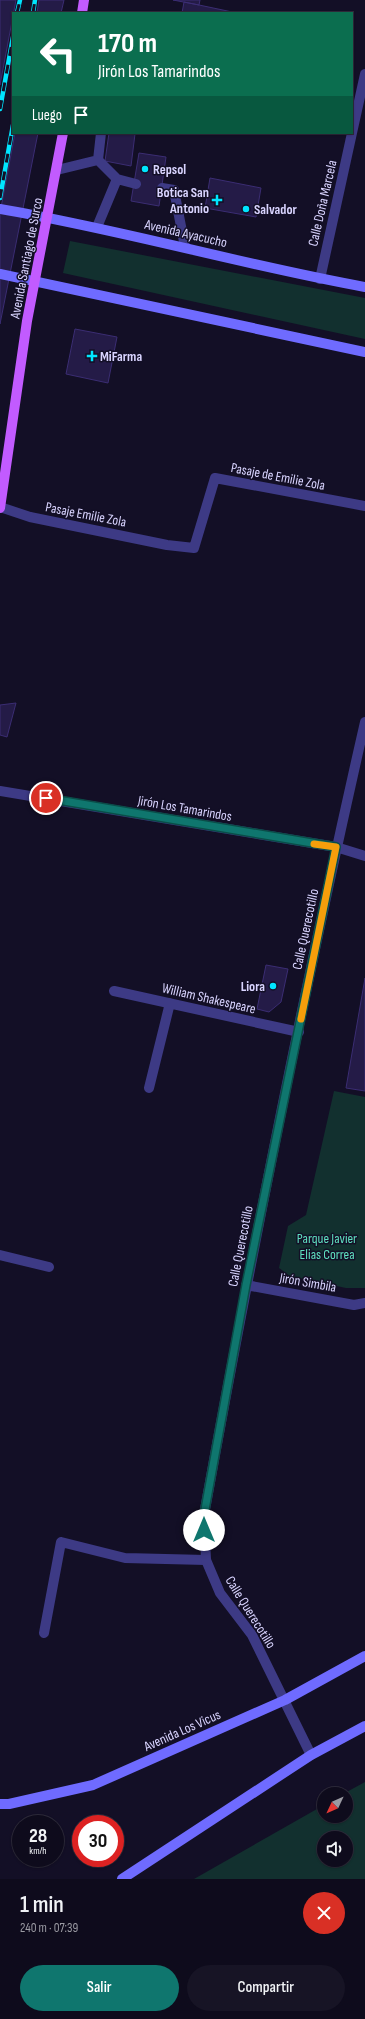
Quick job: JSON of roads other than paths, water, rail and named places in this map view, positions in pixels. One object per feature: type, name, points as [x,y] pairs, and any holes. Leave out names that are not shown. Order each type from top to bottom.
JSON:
[{"type":"main road","points":[[82,12],[84,0]]},
{"type":"main road","name":"Avenida Santiago de Surco","points":[[0,507],[27,322],[63,134]]},
{"type":"main road","name":"Avenida Ayacucho","points":[[0,209],[97,227],[320,279],[365,287]]},
{"type":"main road","points":[[0,274],[365,352]]},
{"type":"main road","name":"Avenida Los Vicus","points":[[0,1804],[9,1804],[94,1785],[285,1700],[365,1656]]},
{"type":"main road","points":[[122,1879],[311,1755],[365,1726]]},
{"type":"street","name":"Calle Doña Marcela","points":[[353,128],[365,74]]},
{"type":"street","points":[[98,160],[102,134]]},
{"type":"street","name":"Calle Doña Marcela","points":[[320,279],[352,134]]},
{"type":"street","points":[[57,170],[98,160]]},
{"type":"street","points":[[98,160],[117,179],[136,184]]},
{"type":"street","points":[[97,227],[117,179]]},
{"type":"street","points":[[162,188],[174,190],[185,247]]},
{"type":"street","name":"Pasaje de Emilie Zola","points":[[167,545],[194,548],[215,478],[365,506]]},
{"type":"street","name":"Pasaje Emilie Zola","points":[[0,507],[30,517],[167,545]]},
{"type":"street","name":"Calle Querecotillo","points":[[311,1755],[252,1635],[220,1593],[206,1560],[204,1515],[246,1285],[336,847],[365,722]]},
{"type":"street","name":"Jirón Los Tamarindos","points":[[0,791],[336,847],[365,856]]},
{"type":"street","name":"William Shakespeare","points":[[114,991],[299,1032]]},
{"type":"street","points":[[149,1088],[170,1004]]},
{"type":"street","points":[[0,1255],[49,1267]]},
{"type":"street","name":"Jirón Simbila","points":[[246,1285],[354,1305],[365,1303]]},
{"type":"street","points":[[44,1633],[61,1542],[125,1558],[206,1560]]},
{"type":"railway","points":[[17,12],[20,0]]},
{"type":"railway","points":[[33,12],[35,0]]},
{"type":"railway","points":[[0,109],[12,43]]},
{"type":"railway","points":[[0,198],[12,131]]},
{"type":"place","name":"Repsol","points":[[145,169]]},
{"type":"place","name":"Botica San Antonio","points":[[217,200]]},
{"type":"place","name":"Salvador","points":[[246,209]]},
{"type":"place","name":"MiFarma","points":[[92,356]]},
{"type":"place","name":"Liora","points":[[273,986]]},
{"type":"park label","name":"Parque Javier Elias Correa","points":[[327,1246]]}]
